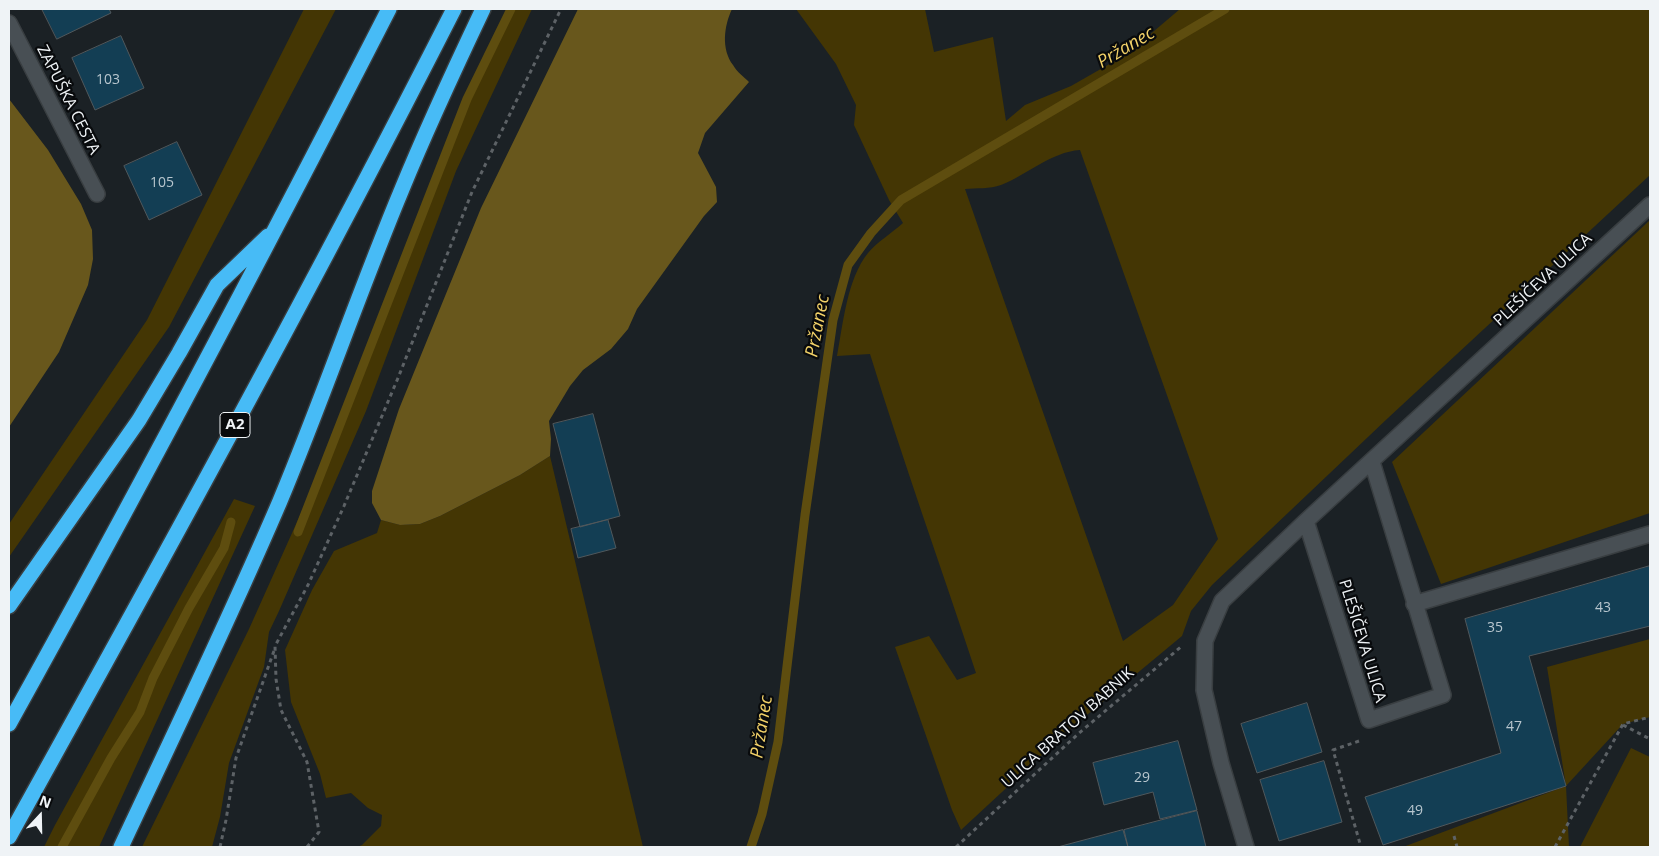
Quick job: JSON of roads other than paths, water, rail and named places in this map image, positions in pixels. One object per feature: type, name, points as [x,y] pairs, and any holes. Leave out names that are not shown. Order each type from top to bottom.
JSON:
[{"type":"highway","points":[[9,724],[278,226],[389,9]]},
{"type":"highway","name":"A2","points":[[9,837],[164,557],[454,9]]},
{"type":"highway","points":[[121,847],[280,502],[401,190],[483,9]]},
{"type":"highway","points":[[9,606],[139,420],[217,285],[278,226]]},
{"type":"street","name":"ZAPUŠKA CESTA","points":[[9,23],[97,194]]},
{"type":"street","name":"PLEŠIČEVA ULICA","points":[[1246,847],[1221,763],[1204,690],[1205,641],[1222,601],[1306,521],[1650,205]]},
{"type":"street","name":"PLEŠIČEVA ULICA","points":[[1306,521],[1369,720],[1443,695],[1372,462]]},
{"type":"street","points":[[1414,604],[1650,534]]},
{"type":"waterway","points":[[298,532],[467,99],[511,9]]},
{"type":"waterway","name":"Pržanec","points":[[751,847],[762,814],[778,742],[805,515],[833,320],[848,265],[871,233],[901,200],[1225,9]]},
{"type":"waterway","points":[[62,847],[111,758],[140,712],[153,678],[189,608],[224,548],[231,522]]}]
